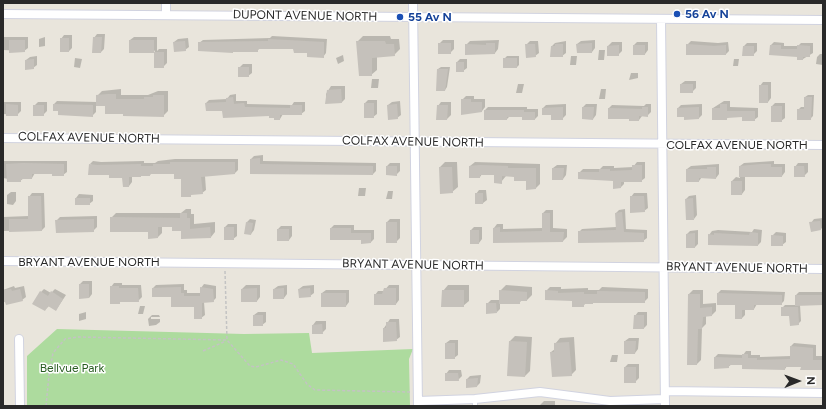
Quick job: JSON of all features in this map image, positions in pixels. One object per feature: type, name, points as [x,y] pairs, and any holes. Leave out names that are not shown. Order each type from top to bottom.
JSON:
[{"type":"street","points":[[166,3],[166,15]]},
{"type":"street","points":[[413,3],[416,142],[418,403],[475,403],[540,392],[610,401],[823,392]]},
{"type":"street","name":"DUPONT AVENUE NORTH","points":[[3,14],[823,20]]},
{"type":"street","points":[[661,19],[665,399]]},
{"type":"street","name":"COLFAX AVENUE NORTH","points":[[3,138],[823,145]]},
{"type":"street","name":"BRYANT AVENUE NORTH","points":[[3,261],[823,269]]},
{"type":"street","points":[[19,339],[20,406]]},
{"type":"path","points":[[224,263],[227,340],[250,366],[256,367],[281,360],[294,364],[307,384],[315,390],[418,392]]},
{"type":"path","points":[[46,406],[48,375],[53,353],[64,339],[78,337],[227,340]]},
{"type":"path","points":[[203,351],[227,340]]},
{"type":"green space","name":"Bellvue Park","points":[[57,329],[244,334],[309,333],[312,353],[413,349],[409,359],[410,406],[27,406],[27,356]]},
{"type":"building","points":[[93,37],[102,37],[101,53],[92,53]]},
{"type":"building","points":[[60,38],[69,38],[69,52],[60,52]]},
{"type":"building","points":[[268,39],[324,42],[324,58],[307,57],[307,53],[294,53],[293,49],[258,49],[258,52],[233,53],[198,51],[198,42],[268,41]]},
{"type":"building","points":[[9,40],[25,40],[25,52],[9,53]]},
{"type":"building","points":[[129,40],[154,40],[154,53],[129,53]]},
{"type":"building","points":[[185,41],[186,51],[174,52],[173,42]]},
{"type":"building","points":[[356,41],[385,41],[386,44],[394,44],[395,56],[372,58],[372,76],[359,76]]},
{"type":"building","points":[[438,43],[451,43],[451,54],[438,54]]},
{"type":"building","points":[[486,43],[495,43],[495,54],[465,55],[465,44],[486,45]]},
{"type":"building","points":[[592,43],[592,53],[577,53],[576,44]]},
{"type":"building","points":[[525,44],[535,44],[536,57],[526,58]]},
{"type":"building","points":[[555,44],[563,44],[563,57],[550,57],[551,46],[555,46]]},
{"type":"building","points":[[686,44],[714,46],[726,45],[726,55],[686,55]]},
{"type":"building","points":[[619,45],[619,56],[607,56],[607,46]]},
{"type":"building","points":[[633,45],[645,45],[645,55],[633,55]]},
{"type":"building","points":[[770,45],[781,45],[781,49],[797,49],[797,45],[810,46],[810,57],[803,57],[803,60],[797,60],[797,57],[769,55]]},
{"type":"building","points":[[743,46],[754,46],[754,56],[742,56]]},
{"type":"building","points":[[154,52],[164,52],[164,68],[154,68]]},
{"type":"building","points":[[503,58],[517,58],[517,68],[503,68]]},
{"type":"building","points":[[34,59],[34,69],[25,70],[25,60]]},
{"type":"building","points":[[456,62],[464,62],[464,72],[456,72]]},
{"type":"building","points":[[238,67],[249,67],[249,77],[238,77]]},
{"type":"building","points":[[437,69],[448,69],[445,91],[436,91]]},
{"type":"building","points":[[680,84],[693,84],[693,93],[680,93]]},
{"type":"building","points":[[759,85],[768,85],[768,103],[759,103]]},
{"type":"building","points":[[341,89],[342,103],[325,104],[327,90]]},
{"type":"building","points":[[116,94],[116,99],[144,99],[144,97],[153,97],[153,95],[164,95],[164,117],[105,114],[105,106],[96,106],[96,95]]},
{"type":"building","points":[[233,97],[234,104],[244,103],[245,107],[290,108],[290,105],[302,105],[302,115],[280,115],[280,120],[274,120],[274,118],[269,118],[269,116],[223,118],[222,111],[206,111],[205,103],[226,102],[226,98]]},
{"type":"building","points":[[804,97],[812,97],[811,120],[797,120],[797,109],[804,109]]},
{"type":"building","points":[[461,99],[471,99],[471,102],[482,102],[482,112],[461,115]]},
{"type":"building","points":[[364,103],[374,103],[374,118],[364,118]]},
{"type":"building","points":[[6,104],[18,105],[18,116],[6,116]]},
{"type":"building","points":[[53,104],[93,105],[93,117],[58,115],[58,111],[53,111]]},
{"type":"building","points":[[397,104],[398,119],[388,120],[387,105]]},
{"type":"building","points":[[720,104],[727,104],[727,111],[755,111],[755,121],[742,121],[742,117],[727,118],[727,120],[712,120],[712,108],[720,108]]},
{"type":"building","points":[[33,105],[44,105],[44,116],[33,116]]},
{"type":"building","points":[[437,105],[448,105],[447,120],[436,120]]},
{"type":"building","points":[[771,106],[782,106],[782,122],[771,122]]},
{"type":"building","points":[[563,107],[563,120],[551,120],[551,115],[542,115],[542,108]]},
{"type":"building","points":[[582,107],[594,107],[593,120],[582,119]]},
{"type":"building","points":[[642,107],[648,107],[648,117],[639,116],[639,121],[629,121],[629,119],[608,119],[608,108],[642,109]]},
{"type":"building","points":[[699,107],[699,119],[684,120],[684,117],[677,117],[677,108]]},
{"type":"building","points":[[484,110],[524,110],[524,112],[535,112],[535,120],[522,120],[522,117],[507,117],[507,120],[484,120]]},
{"type":"building","points":[[260,158],[260,164],[373,166],[373,175],[250,174],[250,159]]},
{"type":"building","points":[[170,162],[235,162],[235,174],[201,177],[203,194],[191,195],[191,197],[181,197],[181,179],[174,179],[174,174],[150,174],[150,176],[129,177],[129,187],[123,187],[122,178],[109,178],[109,175],[88,175],[89,164],[141,164],[141,166],[153,166],[153,164],[170,164]]},
{"type":"building","points":[[6,164],[64,164],[64,176],[52,176],[52,174],[32,174],[32,179],[21,179],[21,182],[7,182]]},
{"type":"building","points":[[771,164],[771,167],[782,167],[782,177],[739,177],[739,166]]},
{"type":"building","points":[[632,165],[642,165],[642,182],[621,182],[621,188],[613,189],[613,181],[578,179],[578,172],[599,172],[599,169],[610,169],[610,171],[632,170]]},
{"type":"building","points":[[386,166],[397,166],[397,176],[386,175]]},
{"type":"building","points":[[469,166],[508,166],[508,168],[536,168],[536,189],[526,190],[526,181],[514,181],[514,177],[502,176],[502,184],[494,183],[494,175],[480,175],[480,178],[469,178]]},
{"type":"building","points":[[794,166],[804,166],[805,177],[794,177]]},
{"type":"building","points":[[439,167],[452,167],[453,193],[440,194]]},
{"type":"building","points":[[707,167],[716,167],[716,179],[699,178],[699,182],[686,182],[686,169],[707,169]]},
{"type":"building","points":[[552,168],[564,168],[563,180],[552,180]]},
{"type":"building","points":[[731,181],[742,181],[742,195],[731,195]]},
{"type":"building","points":[[475,193],[483,193],[483,204],[475,204]]},
{"type":"building","points":[[28,196],[41,196],[42,231],[9,232],[9,219],[28,219]]},
{"type":"building","points":[[630,196],[644,196],[645,212],[630,213]]},
{"type":"building","points":[[75,198],[90,198],[90,205],[75,205]]},
{"type":"building","points":[[693,198],[694,220],[686,220],[685,199]]},
{"type":"building","points":[[622,212],[624,232],[644,233],[644,242],[578,243],[578,231],[616,230],[615,213]]},
{"type":"building","points":[[180,213],[187,213],[187,218],[190,218],[190,229],[210,227],[211,238],[181,239],[181,231],[172,231],[172,227],[158,227],[158,238],[148,239],[148,232],[110,232],[110,217],[180,218]]},
{"type":"building","points":[[542,213],[550,213],[550,232],[564,232],[563,242],[493,243],[493,228],[500,227],[500,232],[542,231]]},
{"type":"building","points":[[94,219],[94,232],[56,233],[55,220]]},
{"type":"building","points":[[820,221],[821,230],[811,232],[809,222]]},
{"type":"building","points":[[246,222],[253,223],[251,235],[244,234]]},
{"type":"building","points":[[386,222],[397,222],[397,243],[386,243]]},
{"type":"building","points":[[224,227],[234,227],[234,240],[224,240]]},
{"type":"building","points":[[330,228],[351,228],[351,233],[371,233],[371,243],[361,244],[361,240],[330,240]]},
{"type":"building","points":[[277,229],[289,229],[289,241],[277,241]]},
{"type":"building","points":[[470,230],[479,230],[479,244],[470,244]]},
{"type":"building","points":[[750,232],[758,233],[758,246],[708,245],[708,234],[749,235]]},
{"type":"building","points":[[695,233],[695,248],[686,248],[686,234]]},
{"type":"building","points":[[771,235],[783,236],[783,246],[771,246]]},
{"type":"building","points":[[79,284],[89,284],[89,298],[79,299]]},
{"type":"building","points":[[110,286],[119,286],[119,288],[138,288],[139,302],[120,302],[120,304],[110,304]]},
{"type":"building","points":[[181,287],[181,293],[184,293],[184,296],[200,296],[200,287],[213,289],[214,302],[202,303],[202,319],[194,319],[194,307],[171,307],[171,297],[152,297],[152,288]]},
{"type":"building","points":[[257,288],[257,302],[241,302],[241,289]]},
{"type":"building","points":[[284,288],[284,299],[273,299],[273,289]]},
{"type":"building","points":[[310,288],[311,297],[299,298],[298,289]]},
{"type":"building","points":[[384,288],[396,288],[396,305],[374,305],[374,294],[382,294]]},
{"type":"building","points":[[11,289],[12,291],[20,289],[23,301],[6,305],[5,302],[3,302],[3,290]]},
{"type":"building","points":[[442,290],[464,290],[464,307],[441,307]]},
{"type":"building","points":[[499,290],[527,292],[527,301],[520,301],[520,304],[499,304]]},
{"type":"building","points":[[545,290],[558,291],[558,293],[584,292],[584,294],[597,294],[597,291],[645,292],[645,303],[593,303],[584,304],[584,307],[572,307],[572,301],[545,300]]},
{"type":"building","points":[[40,291],[48,296],[51,291],[63,299],[56,311],[48,306],[45,311],[32,304]]},
{"type":"building","points":[[321,293],[346,293],[346,307],[321,307]]},
{"type":"building","points":[[717,293],[782,295],[782,305],[754,305],[754,310],[742,310],[742,319],[735,319],[735,305],[717,305]]},
{"type":"building","points":[[688,294],[700,294],[700,308],[712,307],[712,316],[703,317],[702,329],[698,329],[697,365],[687,365]]},
{"type":"building","points":[[795,295],[823,295],[823,305],[795,306]]},
{"type":"building","points":[[486,303],[496,303],[497,313],[486,314]]},
{"type":"building","points":[[781,307],[798,307],[799,325],[790,326],[789,316],[781,316]]},
{"type":"building","points":[[253,315],[263,315],[263,326],[253,326]]},
{"type":"building","points":[[634,315],[644,315],[644,329],[633,329]]},
{"type":"building","points":[[386,322],[396,322],[397,341],[383,342],[383,328],[386,328]]},
{"type":"building","points":[[322,324],[323,334],[312,334],[312,325]]},
{"type":"building","points":[[509,341],[527,342],[525,377],[507,376]]},
{"type":"building","points":[[624,341],[636,341],[635,354],[624,354]]},
{"type":"building","points":[[569,342],[572,376],[552,377],[550,352],[554,352],[554,343]]},
{"type":"building","points":[[445,343],[455,343],[455,359],[445,359]]},
{"type":"building","points":[[790,346],[813,348],[813,360],[823,360],[823,370],[800,370],[801,367],[785,367],[785,370],[742,369],[742,365],[729,365],[729,368],[714,369],[714,357],[742,358],[742,354],[748,354],[748,358],[757,358],[757,360],[790,359]]},
{"type":"building","points":[[624,367],[636,367],[636,383],[624,383]]},
{"type":"building","points":[[445,373],[458,373],[459,381],[445,381]]},
{"type":"building","points":[[478,378],[477,387],[466,388],[466,379]]},
{"type":"place","name":"56 Av N","points":[[677,14]]},
{"type":"place","name":"55 Av N","points":[[400,17]]}]
